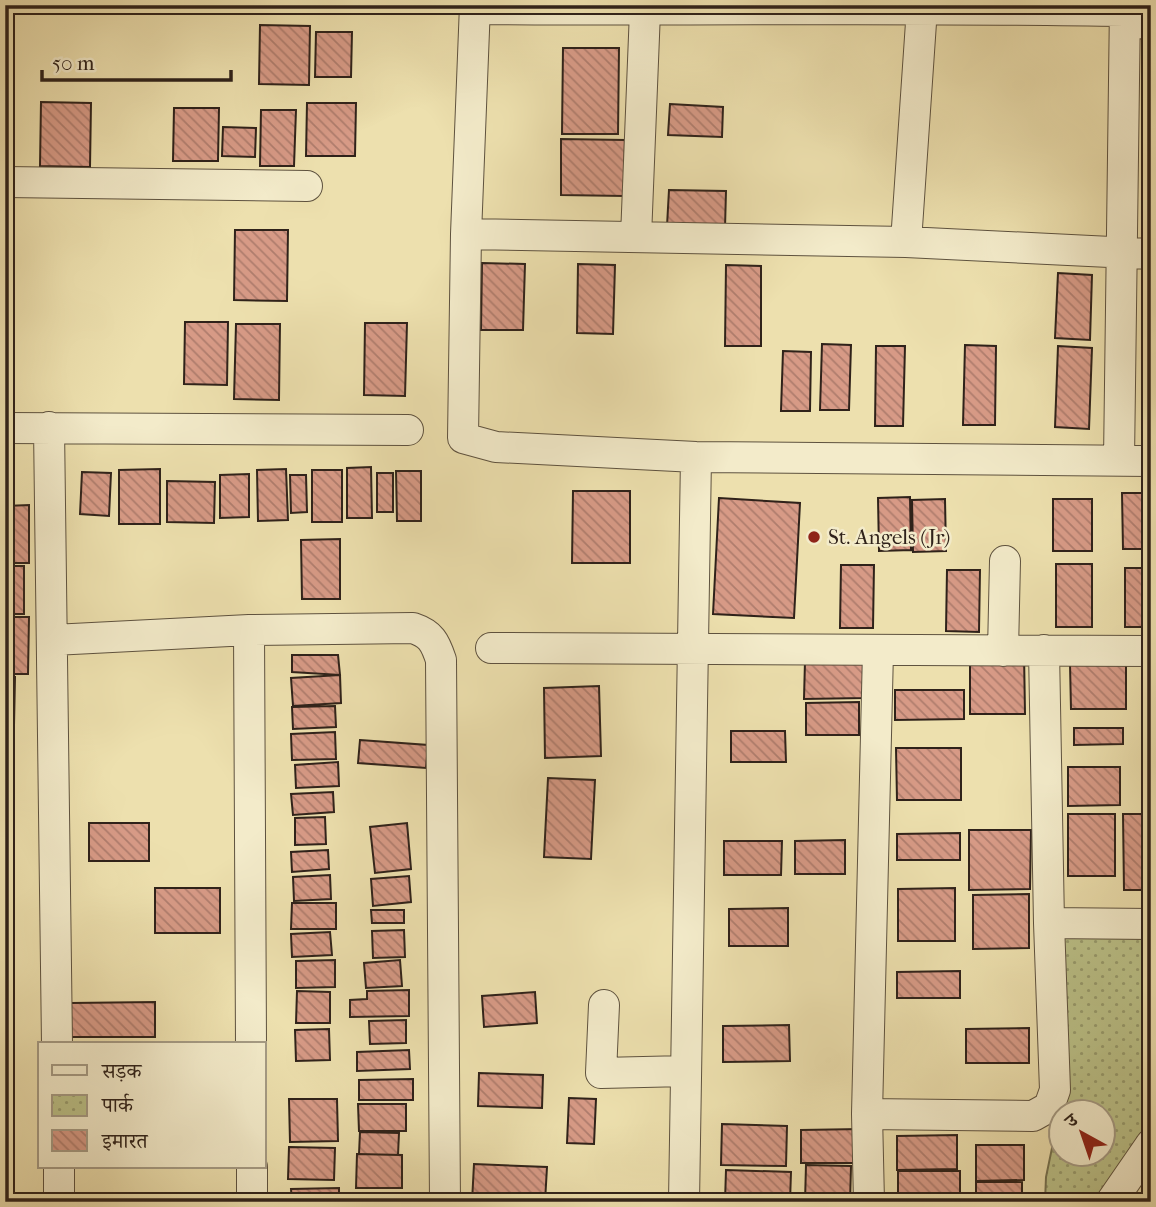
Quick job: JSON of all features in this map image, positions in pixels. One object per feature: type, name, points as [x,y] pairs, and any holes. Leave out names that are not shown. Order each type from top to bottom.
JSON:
[{"type":"street","points":[[1119,460],[1136,254],[1134,27],[922,8],[645,10],[475,7],[466,234],[463,438],[496,447],[695,457],[1151,461]]},
{"type":"street","points":[[906,242],[922,8]]},
{"type":"street","points":[[636,237],[645,10]]},
{"type":"street","points":[[5,183],[307,186]]},
{"type":"street","points":[[466,234],[906,242],[1136,254]]},
{"type":"street","points":[[49,427],[57,1042]]},
{"type":"street","points":[[5,428],[408,430]]},
{"type":"street","points":[[684,1202],[695,457]]},
{"type":"street","points":[[1003,651],[1005,561]]},
{"type":"street","points":[[53,640],[249,631],[413,628],[427,633],[435,643],[441,674],[445,1202]]},
{"type":"street","points":[[249,631],[251,1042]]},
{"type":"street","points":[[491,648],[1151,651]]},
{"type":"street","points":[[867,1114],[1032,1116],[1049,1107],[1055,1090],[1044,650]]},
{"type":"street","points":[[869,1202],[867,1114],[878,651]]},
{"type":"street","points":[[1049,923],[1151,924]]},
{"type":"street","points":[[604,1005],[601,1073],[686,1072]]},
{"type":"street","points":[[1111,1202],[1151,1144]]},
{"type":"street","points":[[59,1168],[59,1202]]},
{"type":"street","points":[[251,1168],[252,1202]]},
{"type":"green space","points":[[1055,930],[1151,930],[1151,1137],[1105,1202],[1045,1202],[1048,1167],[1118,1168],[1118,1098],[1058,1098]]},
{"type":"building","points":[[260,25],[310,26],[309,85],[259,84]]},
{"type":"building","points":[[316,32],[352,32],[351,77],[315,77]]},
{"type":"building","points":[[563,48],[619,48],[618,134],[562,134]]},
{"type":"building","points":[[41,102],[91,103],[90,167],[40,166]]},
{"type":"building","points":[[307,103],[356,103],[355,156],[306,156]]},
{"type":"building","points":[[670,104],[723,107],[722,137],[668,135]]},
{"type":"building","points":[[174,108],[219,108],[218,161],[173,161]]},
{"type":"building","points":[[261,110],[296,110],[294,166],[260,166]]},
{"type":"building","points":[[223,127],[256,128],[255,157],[222,156]]},
{"type":"building","points":[[561,139],[625,140],[624,196],[561,195]]},
{"type":"building","points":[[669,190],[726,191],[725,228],[667,226]]},
{"type":"building","points":[[235,230],[288,230],[287,301],[234,300]]},
{"type":"building","points":[[482,263],[525,264],[523,330],[481,330]]},
{"type":"building","points":[[578,264],[615,265],[613,334],[577,333]]},
{"type":"building","points":[[726,265],[761,266],[761,346],[725,346]]},
{"type":"building","points":[[1058,273],[1092,275],[1090,340],[1055,338]]},
{"type":"building","points":[[185,322],[228,322],[227,385],[184,384]]},
{"type":"building","points":[[365,323],[407,323],[405,396],[364,395]]},
{"type":"building","points":[[236,324],[280,324],[279,400],[234,399]]},
{"type":"building","points":[[822,344],[851,345],[849,410],[820,410]]},
{"type":"building","points":[[965,345],[996,346],[995,425],[963,425]]},
{"type":"building","points":[[876,346],[905,346],[903,426],[875,426]]},
{"type":"building","points":[[1058,346],[1092,348],[1089,429],[1055,427]]},
{"type":"building","points":[[783,351],[811,352],[810,411],[781,411]]},
{"type":"building","points":[[371,467],[372,518],[347,518],[347,468]]},
{"type":"building","points":[[160,469],[160,524],[119,524],[119,470]]},
{"type":"building","points":[[286,469],[288,520],[258,521],[257,470]]},
{"type":"building","points":[[312,470],[342,470],[342,522],[312,522]]},
{"type":"building","points":[[396,471],[421,471],[421,521],[397,521]]},
{"type":"building","points":[[82,472],[111,473],[109,516],[80,514]]},
{"type":"building","points":[[377,473],[393,473],[393,512],[377,512]]},
{"type":"building","points":[[249,474],[249,517],[220,518],[220,475]]},
{"type":"building","points":[[290,475],[306,475],[307,512],[291,513]]},
{"type":"building","points":[[167,481],[215,482],[214,523],[167,522]]},
{"type":"building","points":[[573,491],[630,491],[630,563],[572,563]]},
{"type":"building","points":[[1122,493],[1151,493],[1151,549],[1123,549]]},
{"type":"building","points":[[910,497],[911,550],[879,551],[878,498]]},
{"type":"building","points":[[719,498],[800,503],[794,618],[713,614]]},
{"type":"building","points":[[945,499],[946,551],[913,552],[912,500]]},
{"type":"building","points":[[1053,499],[1092,499],[1092,551],[1053,551]]},
{"type":"building","points":[[29,505],[29,563],[5,563],[5,506]]},
{"type":"building","points":[[340,539],[340,599],[302,599],[301,540]]},
{"type":"building","points":[[1056,564],[1092,564],[1092,627],[1056,627]]},
{"type":"building","points":[[841,565],[874,565],[873,628],[840,628]]},
{"type":"building","points":[[5,566],[24,566],[24,614],[5,614]]},
{"type":"building","points":[[1125,568],[1151,568],[1151,627],[1125,627]]},
{"type":"building","points":[[947,570],[980,570],[979,632],[946,631]]},
{"type":"building","points":[[5,617],[29,617],[28,674],[5,674]]},
{"type":"building","points":[[970,653],[1024,653],[1025,714],[970,714]]},
{"type":"building","points":[[292,655],[338,655],[340,675],[292,672]]},
{"type":"building","points":[[865,660],[865,698],[804,699],[805,661]]},
{"type":"building","points":[[1126,663],[1126,709],[1071,709],[1070,664]]},
{"type":"building","points":[[340,675],[341,703],[293,706],[291,678]]},
{"type":"building","points":[[5,677],[15,677],[14,725],[5,725]]},
{"type":"building","points":[[599,686],[601,756],[545,758],[544,688]]},
{"type":"building","points":[[895,690],[964,690],[964,719],[895,720]]},
{"type":"building","points":[[859,702],[859,735],[806,735],[806,703]]},
{"type":"building","points":[[335,706],[336,727],[293,729],[292,707]]},
{"type":"building","points":[[1074,728],[1123,728],[1123,744],[1074,745]]},
{"type":"building","points":[[731,731],[785,731],[786,762],[731,762]]},
{"type":"building","points":[[335,732],[336,759],[292,760],[291,734]]},
{"type":"building","points":[[360,740],[428,745],[426,768],[358,763]]},
{"type":"building","points":[[896,748],[961,748],[961,800],[897,800]]},
{"type":"building","points":[[338,762],[339,786],[296,788],[295,765]]},
{"type":"building","points":[[1068,767],[1120,767],[1120,805],[1068,806]]},
{"type":"building","points":[[548,778],[595,780],[591,859],[544,857]]},
{"type":"building","points":[[333,792],[334,812],[293,815],[291,794]]},
{"type":"building","points":[[1068,814],[1115,814],[1115,876],[1068,876]]},
{"type":"building","points":[[1123,814],[1151,814],[1151,890],[1124,890]]},
{"type":"building","points":[[325,817],[326,844],[295,845],[295,818]]},
{"type":"building","points":[[89,823],[149,823],[149,861],[89,861]]},
{"type":"building","points":[[407,823],[411,869],[375,873],[370,827]]},
{"type":"building","points":[[969,830],[1031,830],[1030,889],[969,890]]},
{"type":"building","points":[[960,833],[960,860],[897,860],[897,834]]},
{"type":"building","points":[[845,840],[845,874],[795,874],[795,841]]},
{"type":"building","points":[[724,841],[782,841],[781,875],[724,875]]},
{"type":"building","points":[[328,850],[329,869],[292,872],[291,852]]},
{"type":"building","points":[[330,875],[331,899],[294,901],[293,877]]},
{"type":"building","points":[[409,876],[411,902],[373,906],[371,879]]},
{"type":"building","points":[[155,888],[220,888],[220,933],[155,933]]},
{"type":"building","points":[[955,888],[955,941],[898,941],[898,889]]},
{"type":"building","points":[[1029,894],[1029,948],[973,949],[973,895]]},
{"type":"building","points":[[292,903],[336,903],[336,929],[291,929]]},
{"type":"building","points":[[788,908],[788,946],[729,946],[729,909]]},
{"type":"building","points":[[371,910],[404,910],[404,923],[372,923]]},
{"type":"building","points":[[404,930],[405,957],[373,958],[372,931]]},
{"type":"building","points":[[330,932],[332,955],[292,957],[291,934]]},
{"type":"building","points":[[335,960],[335,987],[296,988],[296,961]]},
{"type":"building","points":[[400,960],[402,986],[366,988],[364,963]]},
{"type":"building","points":[[960,971],[960,998],[897,998],[897,972]]},
{"type":"building","points":[[409,990],[409,1016],[350,1017],[350,1000],[367,999],[367,991]]},
{"type":"building","points":[[297,991],[330,992],[330,1023],[296,1023]]},
{"type":"building","points":[[535,992],[537,1023],[484,1027],[482,996]]},
{"type":"building","points":[[155,1002],[155,1037],[71,1037],[71,1003]]},
{"type":"building","points":[[406,1020],[406,1043],[370,1044],[369,1021]]},
{"type":"building","points":[[789,1025],[790,1061],[723,1062],[723,1026]]},
{"type":"building","points":[[1029,1028],[1029,1063],[966,1063],[966,1029]]},
{"type":"building","points":[[329,1029],[330,1060],[296,1061],[295,1030]]},
{"type":"building","points":[[409,1050],[410,1069],[357,1071],[357,1052]]},
{"type":"building","points":[[479,1073],[543,1075],[542,1108],[478,1106]]},
{"type":"building","points":[[413,1079],[413,1100],[359,1100],[359,1080]]},
{"type":"building","points":[[569,1098],[596,1099],[594,1144],[567,1143]]},
{"type":"building","points":[[289,1099],[337,1099],[338,1141],[290,1142]]},
{"type":"building","points":[[358,1104],[406,1104],[406,1131],[359,1131]]},
{"type":"building","points":[[722,1124],[787,1126],[786,1166],[721,1165]]},
{"type":"building","points":[[861,1129],[862,1163],[801,1163],[801,1130]]},
{"type":"building","points":[[360,1132],[399,1133],[398,1155],[359,1154]]},
{"type":"building","points":[[957,1135],[957,1169],[897,1170],[897,1136]]},
{"type":"building","points":[[976,1145],[1024,1145],[1024,1180],[976,1181]]},
{"type":"building","points":[[289,1147],[335,1148],[334,1180],[288,1179]]},
{"type":"building","points":[[357,1154],[402,1155],[402,1188],[356,1188]]},
{"type":"building","points":[[474,1164],[547,1167],[545,1202],[472,1202]]},
{"type":"building","points":[[806,1165],[851,1166],[850,1202],[805,1202]]},
{"type":"building","points":[[726,1170],[791,1172],[790,1202],[725,1202]]},
{"type":"building","points":[[898,1171],[960,1171],[960,1202],[898,1202]]},
{"type":"building","points":[[976,1182],[1022,1182],[1022,1202],[976,1202]]},
{"type":"building","points":[[339,1188],[339,1202],[292,1202],[291,1189]]},
{"type":"building","points":[[360,1193],[406,1195],[406,1202],[359,1202]]},
{"type":"place","name":"St. Angels (Jr)","points":[[814,537]]}]
